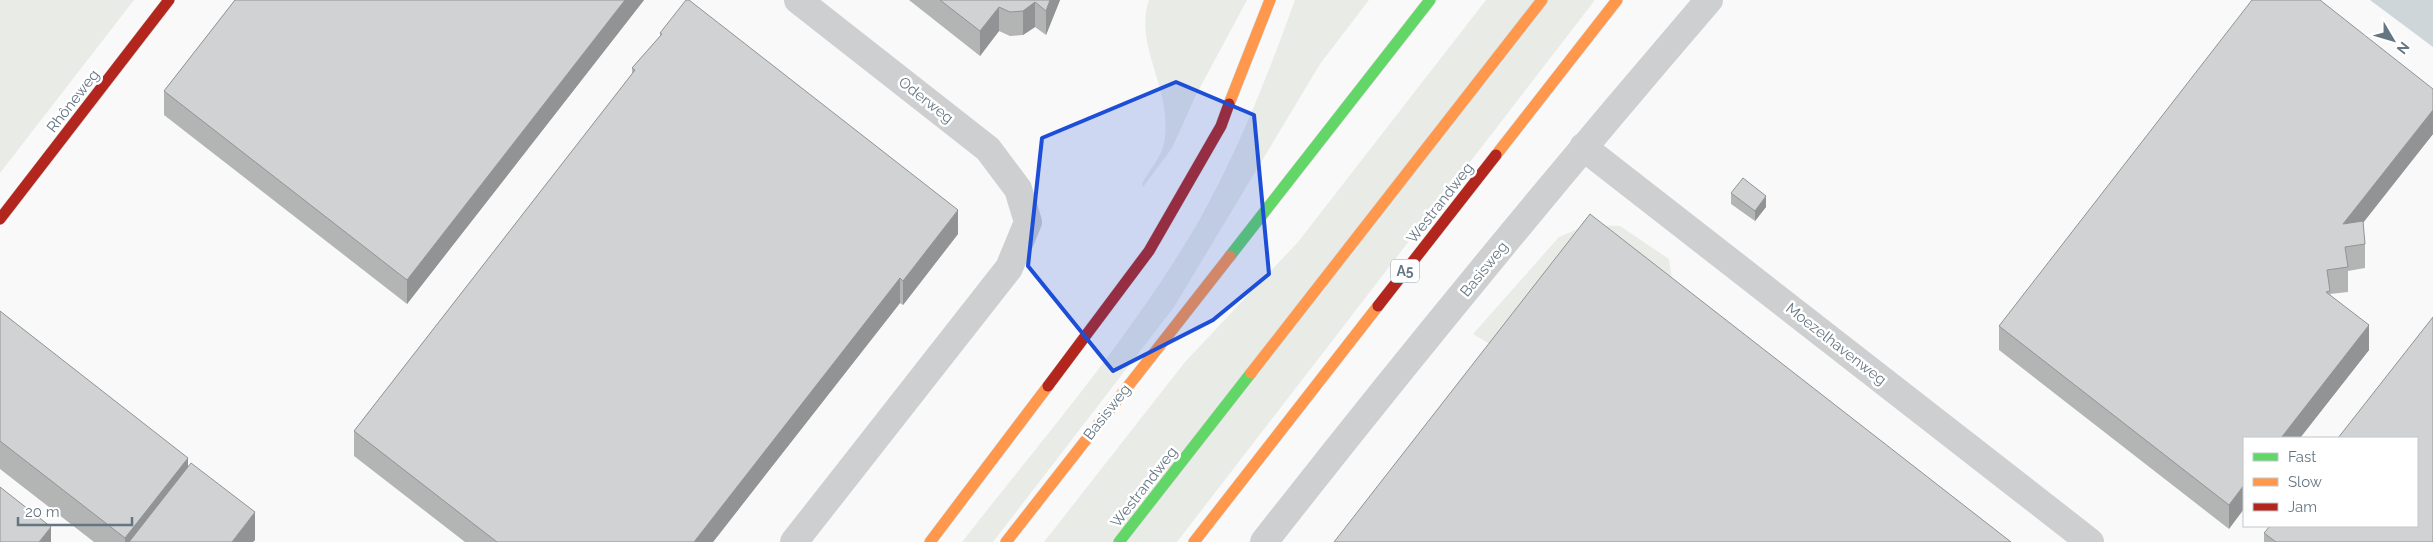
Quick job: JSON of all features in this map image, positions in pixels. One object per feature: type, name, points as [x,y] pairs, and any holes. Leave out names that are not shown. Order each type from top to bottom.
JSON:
[{"type":"main road","name":"Rhôneweg","points":[[0,220],[169,0]]},
{"type":"main road","points":[[930,542],[1149,251],[1221,126],[1270,0]]},
{"type":"main road","name":"Basisweg","points":[[1006,542],[1430,0]]},
{"type":"main road","name":"Westrandweg","points":[[1119,542],[1542,0]]},
{"type":"main road","name":"Westrandweg","points":[[1194,542],[1617,0]]},
{"type":"street","name":"Oderweg","points":[[794,542],[1009,268],[1028,222],[1018,189],[988,148],[798,0]]},
{"type":"street","name":"Basisweg","points":[[1264,542],[1344,440],[1583,147],[1709,0]]},
{"type":"street","name":"Moezelhavenweg","points":[[1583,147],[2090,542]]},
{"type":"highlighted area","points":[[1176,82],[1254,115],[1269,274],[1213,320],[1113,371],[1028,266],[1042,138]]},
{"type":"shaded area","points":[[0,0],[134,0],[0,173]]},
{"type":"shaded area","points":[[1149,0],[1247,0],[1196,95],[1172,148],[1143,187],[1142,184],[1163,148],[1166,123],[1164,104],[1146,35],[1145,17]]},
{"type":"shaded area","points":[[1295,0],[1369,0],[1320,64],[1174,307],[993,542],[962,542],[1087,385],[1174,262],[1200,219],[1228,166],[1263,84]]},
{"type":"shaded area","points":[[1486,0],[1595,0],[1177,542],[1044,542],[1185,362],[1298,242]]},
{"type":"shaded area","points":[[2370,0],[2433,0],[2433,47]]},
{"type":"shaded area","points":[[1587,225],[1620,226],[1669,259],[1673,286],[1503,352],[1473,334],[1559,237]]},
{"type":"building","points":[[235,0],[625,0],[407,280],[164,91]]},
{"type":"building","points":[[686,0],[689,0],[958,210],[903,281],[900,278],[694,542],[497,542],[354,431],[635,70],[632,68],[662,34],[660,33]]},
{"type":"building","points":[[940,0],[1050,0],[1046,11],[1035,2],[1023,11],[1010,12],[999,7],[980,31]]},
{"type":"building","points":[[2252,0],[2320,0],[2433,89],[2433,110],[2343,224],[2363,221],[2365,244],[2345,247],[2348,267],[2327,270],[2330,291],[2326,292],[2369,325],[2282,437],[2243,437],[2243,486],[2229,505],[1999,326]]},
{"type":"building","points":[[1743,178],[1766,196],[1755,211],[1731,193]]},
{"type":"building","points":[[1590,214],[2011,542],[1334,542]]},
{"type":"building","points":[[0,311],[188,458],[125,538],[0,441]]},
{"type":"building","points":[[2433,317],[2433,542],[2276,542],[2264,533],[2269,527],[2418,527],[2418,437],[2339,437]]},
{"type":"building","points":[[191,463],[255,512],[232,542],[129,542]]},
{"type":"building","points":[[0,487],[51,527],[39,542],[0,542]]},
{"type":"traffic: fast","points":[[1230,256],[1430,0]]},
{"type":"traffic: fast","points":[[1119,542],[1251,373]]},
{"type":"traffic: slow","points":[[1229,104],[1270,0]]},
{"type":"traffic: slow","points":[[1251,373],[1542,0]]},
{"type":"traffic: slow","points":[[1496,155],[1617,0]]},
{"type":"traffic: slow","points":[[1006,542],[1230,256]]},
{"type":"traffic: slow","points":[[1194,542],[1378,306]]},
{"type":"traffic: slow","points":[[930,542],[1048,386]]},
{"type":"traffic: jam","points":[[0,219],[169,0]]},
{"type":"traffic: jam","points":[[1048,386],[1149,251],[1221,126],[1229,104]]},
{"type":"traffic: jam","points":[[1378,306],[1496,155]]}]
